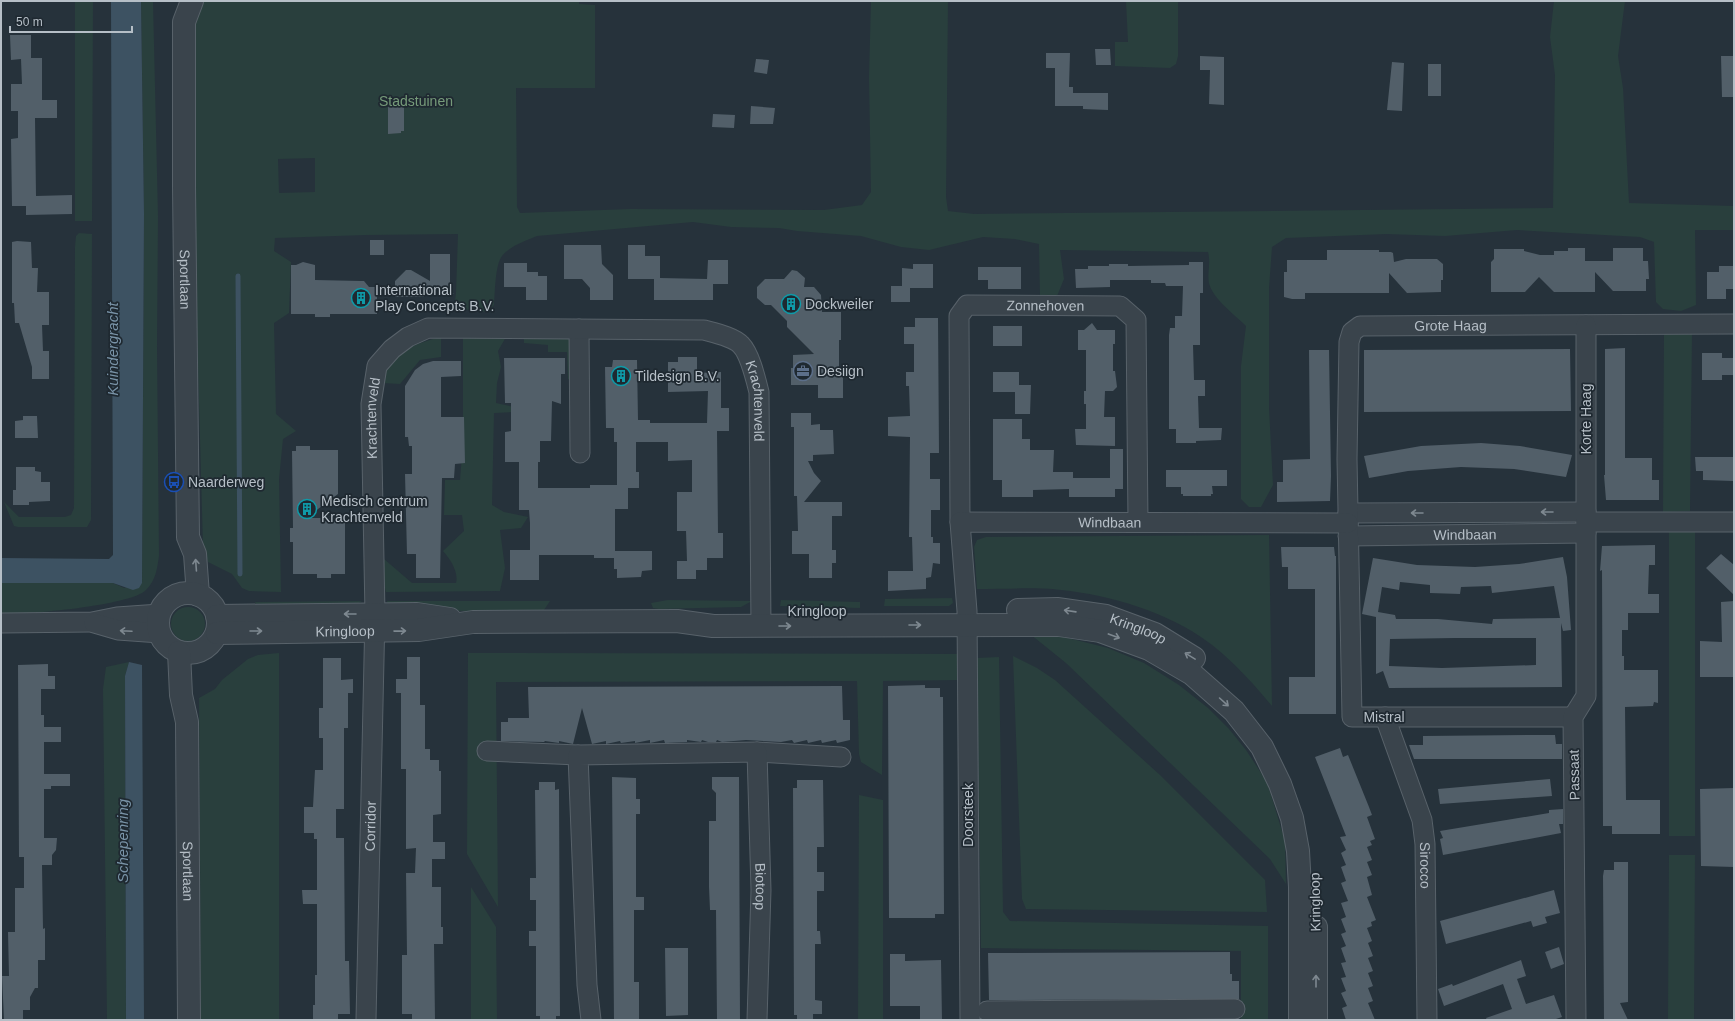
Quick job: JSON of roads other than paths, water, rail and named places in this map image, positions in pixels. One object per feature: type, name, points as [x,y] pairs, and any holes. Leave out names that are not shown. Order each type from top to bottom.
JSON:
[{"type":"street","name":"Sportlaan","points":[[178,1],[179,11],[184,22]]},
{"type":"street","name":"Sportlaan","points":[[190,595],[181,552],[188,536],[184,195],[184,22],[192,1]]},
{"type":"street","name":"Zonnehoven","points":[[960,522],[959,316],[967,305],[1120,306],[1136,320],[1138,522]]},
{"type":"street","name":"Grote Haag","points":[[1348,524],[1347,458],[1349,342],[1352,332],[1360,326],[1586,326],[1734,324]]},
{"type":"street","name":"Korte Haag","points":[[1586,326],[1586,522]]},
{"type":"street","name":"Krachtenveld","points":[[375,623],[371,404],[377,366],[392,349],[408,338],[428,328],[704,330],[723,335],[741,345],[752,368],[759,392],[761,619]]},
{"type":"street","points":[[579,329],[580,453]]},
{"type":"street","name":"Windbaan","points":[[960,522],[1348,524],[1734,522]]},
{"type":"street","points":[[960,522],[967,618]]},
{"type":"street","points":[[1573,717],[1586,696],[1586,522]]},
{"type":"street","name":"Mistral","points":[[1348,524],[1352,717],[1573,717]]},
{"type":"street","points":[[190,595],[207,600],[213,607],[217,624],[213,641],[206,648],[188,652],[171,648],[164,641],[160,624],[164,605],[172,598],[190,595]]},
{"type":"street","name":"Kringloop","points":[[967,618],[1057,609],[1106,616],[1155,634],[1198,660],[1244,701],[1274,740],[1292,776],[1306,817],[1313,848],[1316,890],[1316,1020]]},
{"type":"street","name":"Kringloop","points":[[217,624],[375,623],[419,630],[472,622],[676,621],[713,613],[761,619],[967,618],[1059,625],[1100,631],[1149,649],[1192,674],[1234,711],[1262,747],[1280,784],[1292,818],[1298,851],[1300,887],[1300,1020]]},
{"type":"street","points":[[1,623],[45,624],[92,622],[117,617],[160,624]]},
{"type":"street","name":"Doorsteek","points":[[967,618],[970,1020]]},
{"type":"street","name":"Corridor","points":[[366,1020],[375,623]]},
{"type":"street","name":"Sportlaan","points":[[188,652],[181,695],[187,722],[189,1020]]},
{"type":"street","name":"Sirocco","points":[[1385,717],[1422,820],[1425,844],[1427,1020]]},
{"type":"street","name":"Passaat","points":[[1573,717],[1576,1020]]},
{"type":"street","points":[[487,751],[578,755],[757,752],[841,757]]},
{"type":"street","name":"Biotoop","points":[[757,752],[761,890],[758,1020]]},
{"type":"street","points":[[578,755],[587,985],[591,1020]]},
{"type":"street","points":[[987,1011],[1112,1015],[1235,1009]]},
{"type":"water","name":"Kuindergracht","points":[[111,1],[141,1],[144,214],[142,583],[139,588],[133,590],[113,583],[1,583],[1,558],[109,559],[113,555]]},
{"type":"water","points":[[129,662],[142,665],[144,1020],[126,1020],[125,676]]},
{"type":"waterway","points":[[238,276],[240,574]]},
{"type":"place","name":"International Play Concepts B.V.","points":[[361,298]]},
{"type":"place","name":"Dockweiler","points":[[791,304]]},
{"type":"place","name":"Desiign","points":[[803,371]]},
{"type":"place","name":"Tildesign B.V.","points":[[621,376]]},
{"type":"place","name":"Naarderweg","points":[[174,482]]},
{"type":"place","name":"Medisch centrum Krachtenveld","points":[[307,509]]},
{"type":"park label","name":"Stadstuinen","points":[[416,101]]},
{"type":"water label","name":"Schepenring","points":[[123,841]]}]
